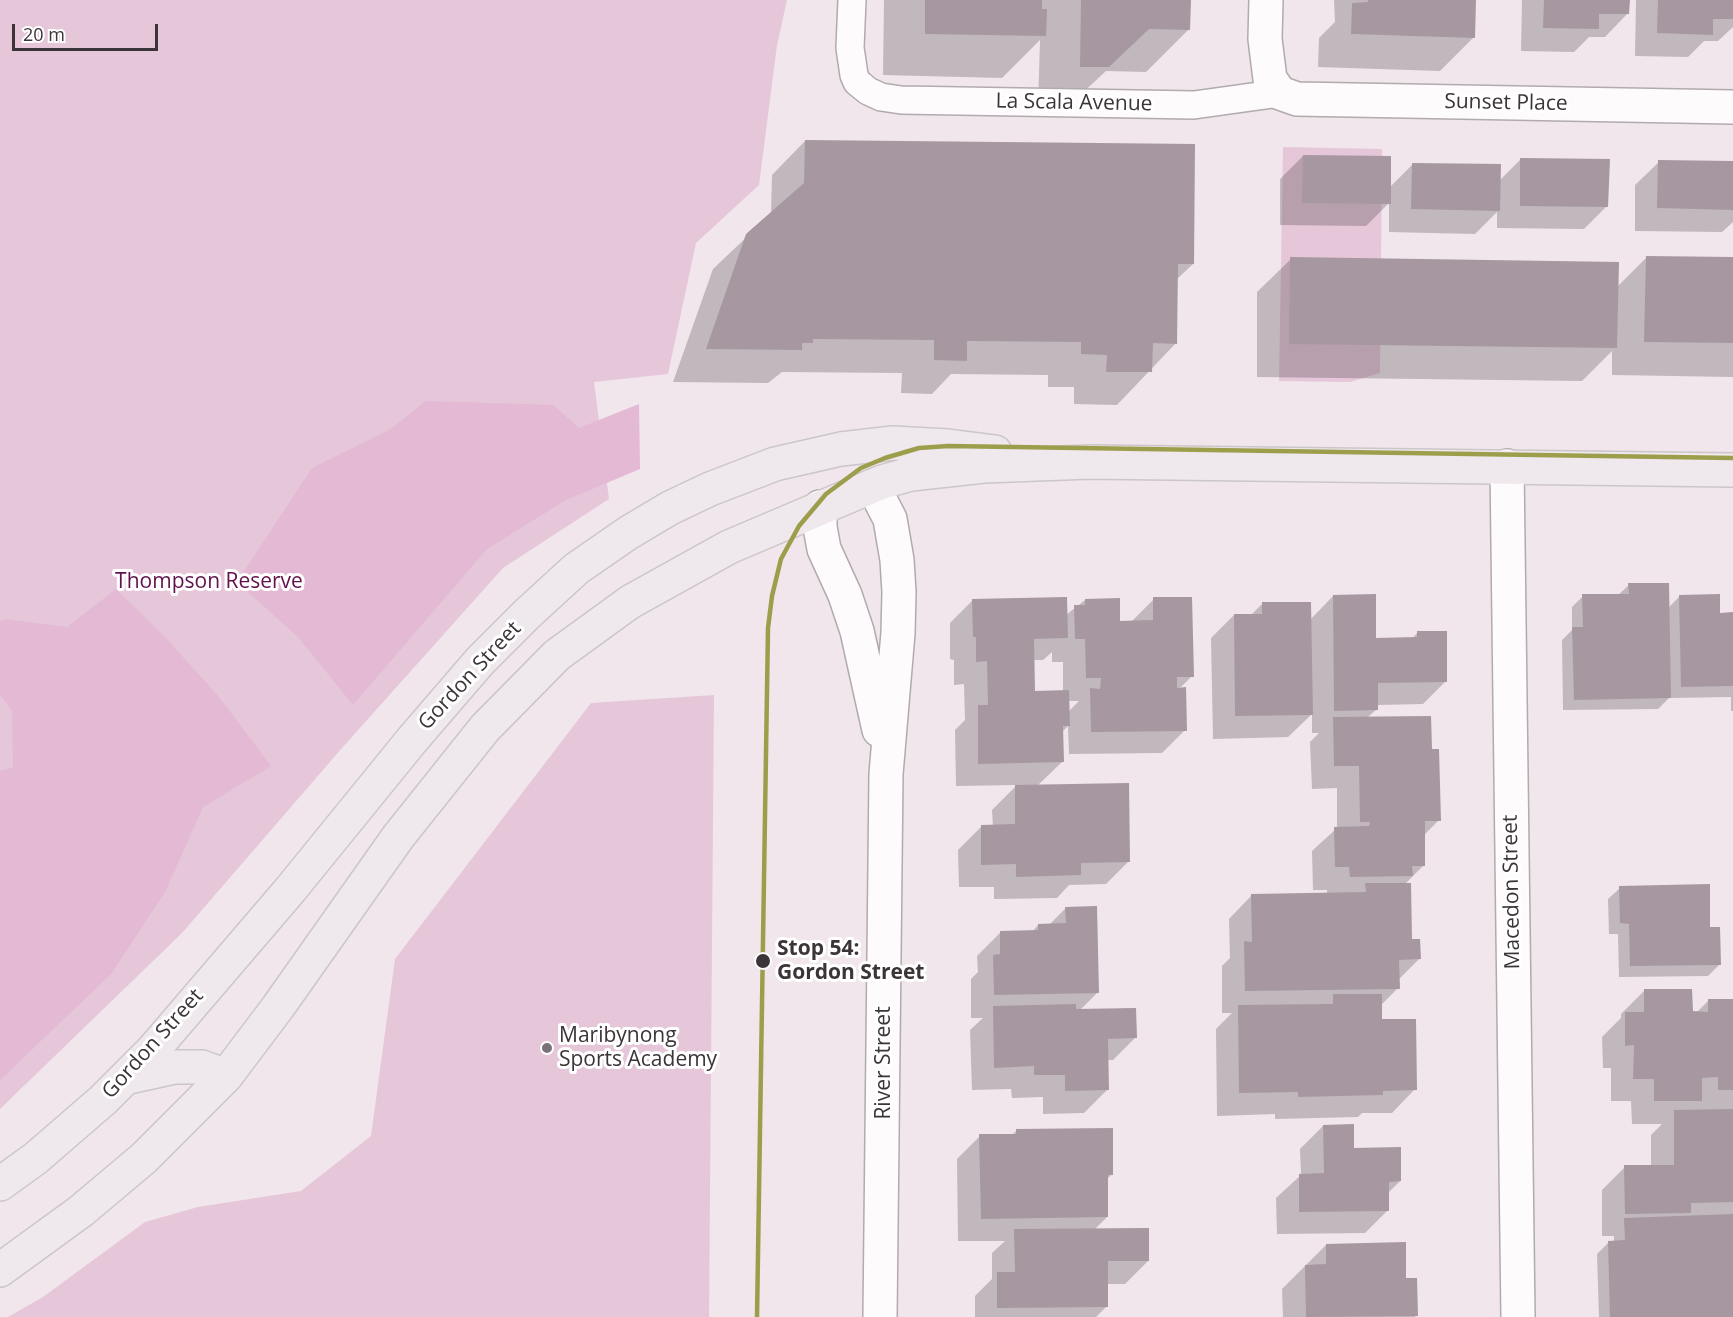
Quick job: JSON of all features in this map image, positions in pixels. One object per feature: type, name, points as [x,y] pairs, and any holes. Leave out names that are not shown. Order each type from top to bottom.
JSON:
[{"type":"main road","name":"Gordon Street","points":[[0,1184],[36,1158],[153,1050],[290,890],[412,740],[480,661],[576,569],[628,533],[710,489],[774,464],[867,445],[916,444],[1090,462]]},
{"type":"main road","points":[[0,1270],[81,1211],[144,1158],[226,1076],[278,1007],[398,837],[485,728],[557,655],[630,602],[703,561],[820,507],[822,478],[835,450],[861,468],[873,486]]},
{"type":"main road","name":"Gordon Street","points":[[820,507],[911,474],[984,466],[1090,462],[1733,470]]},
{"type":"main road","points":[[125,1078],[175,1067],[201,1067],[226,1076]]},
{"type":"street","points":[[1266,0],[1265,39],[1268,72],[1271,83],[1280,93]]},
{"type":"street","name":"Sunset Place","points":[[1280,93],[1303,100],[1733,107]]},
{"type":"street","name":"Macedon Street","points":[[1507,466],[1518,1317]]},
{"type":"street","name":"River Street","points":[[873,486],[890,519],[897,560],[899,592],[898,633],[886,774],[880,1317]]},
{"type":"street","name":"River Street","points":[[820,507],[820,527],[824,549],[857,630],[872,693],[886,774]]},
{"type":"lane","name":"La Scala Avenue","points":[[852,0],[850,48],[854,75],[857,82],[868,92],[881,97],[901,100],[1194,105],[1280,93]]},
{"type":"green space","name":"Thompson Reserve","points":[[0,0],[787,0],[777,45],[759,185],[696,243],[668,374],[594,382],[609,499],[503,568],[342,748],[182,933],[0,1109]]},
{"type":"green space","points":[[1283,147],[1382,149],[1380,373],[1350,382],[1279,381]]},
{"type":"green space","name":"Maribynong Sports Academy","points":[[714,695],[709,1317],[8,1317],[43,1297],[145,1222],[198,1207],[301,1191],[371,1136],[395,959],[591,703]]},
{"type":"shaded area","points":[[426,401],[553,405],[579,428],[639,404],[640,469],[566,500],[487,549],[353,705],[298,637],[237,582],[312,468],[391,429]]},
{"type":"shaded area","points":[[116,589],[165,637],[219,697],[271,766],[203,807],[165,892],[111,974],[0,1080],[0,771],[13,767],[12,711],[0,695],[0,622],[6,619],[67,627]]},
{"type":"building","points":[[925,0],[1042,0],[1042,9],[1047,9],[1046,36],[925,34]]},
{"type":"building","points":[[1081,0],[1191,0],[1190,30],[1149,29],[1109,67],[1080,67]]},
{"type":"building","points":[[1368,0],[1476,0],[1475,38],[1351,34],[1352,3],[1368,2]]},
{"type":"building","points":[[1544,0],[1630,0],[1629,14],[1599,14],[1599,29],[1543,28]]},
{"type":"building","points":[[1658,0],[1733,0],[1733,19],[1713,19],[1713,35],[1657,33]]},
{"type":"building","points":[[805,140],[1195,144],[1194,264],[1178,264],[1177,344],[1153,343],[1152,372],[1106,372],[1107,355],[1081,354],[1081,342],[967,341],[967,361],[934,360],[934,340],[813,339],[813,343],[802,343],[802,350],[706,349],[746,234],[804,183]]},
{"type":"building","points":[[1303,155],[1391,156],[1391,204],[1302,203]]},
{"type":"building","points":[[1520,158],[1610,159],[1608,207],[1520,206]]},
{"type":"building","points":[[1658,160],[1733,161],[1733,210],[1657,208]]},
{"type":"building","points":[[1412,163],[1501,164],[1500,211],[1411,209]]},
{"type":"building","points":[[1646,256],[1733,257],[1733,343],[1644,342]]},
{"type":"building","points":[[1290,257],[1619,262],[1617,348],[1289,344]]},
{"type":"building","points":[[1628,583],[1669,583],[1671,698],[1574,700],[1572,627],[1583,627],[1582,594],[1629,594]]},
{"type":"building","points":[[1376,594],[1376,638],[1417,637],[1417,631],[1447,631],[1447,682],[1378,683],[1378,710],[1334,711],[1333,595]]},
{"type":"building","points":[[1720,594],[1720,613],[1733,612],[1733,686],[1681,687],[1679,595]]},
{"type":"building","points":[[1067,597],[1068,638],[1034,639],[1035,691],[1069,690],[1070,726],[1063,726],[1064,762],[978,764],[978,705],[988,705],[987,661],[976,662],[972,599]]},
{"type":"building","points":[[1153,597],[1192,597],[1194,677],[1177,677],[1177,688],[1186,687],[1187,731],[1091,732],[1090,688],[1100,689],[1101,678],[1086,678],[1085,639],[1075,639],[1074,605],[1085,605],[1085,599],[1120,598],[1120,621],[1153,620]]},
{"type":"building","points":[[1262,602],[1311,602],[1313,715],[1235,716],[1234,614],[1262,614]]},
{"type":"building","points":[[1431,716],[1432,749],[1439,749],[1441,821],[1425,821],[1425,866],[1412,866],[1413,876],[1350,877],[1349,867],[1335,867],[1334,827],[1369,826],[1370,822],[1360,822],[1359,766],[1334,766],[1333,717]]},
{"type":"building","points":[[1129,783],[1130,862],[1081,863],[1081,875],[1016,877],[1016,864],[981,865],[981,825],[1015,824],[1015,785]]},
{"type":"building","points":[[1365,883],[1411,883],[1412,939],[1420,939],[1421,959],[1399,960],[1400,989],[1245,991],[1244,941],[1252,942],[1251,894],[1366,892]]},
{"type":"building","points":[[1710,884],[1710,927],[1720,927],[1721,965],[1630,966],[1629,924],[1620,923],[1619,886]]},
{"type":"building","points":[[1097,906],[1099,993],[994,995],[993,955],[1000,954],[1000,931],[1038,930],[1038,924],[1066,923],[1065,907]]},
{"type":"building","points":[[1644,989],[1692,989],[1693,1011],[1708,1012],[1708,999],[1733,999],[1733,1090],[1718,1090],[1718,1077],[1702,1078],[1702,1101],[1654,1101],[1654,1079],[1633,1079],[1634,1045],[1625,1046],[1625,1012],[1644,1012]]},
{"type":"building","points":[[1333,994],[1382,994],[1382,1019],[1416,1019],[1417,1090],[1383,1091],[1383,1095],[1298,1097],[1298,1092],[1239,1093],[1238,1005],[1333,1004]]},
{"type":"building","points":[[1076,1004],[1076,1009],[1136,1008],[1137,1038],[1108,1039],[1109,1090],[1065,1091],[1065,1075],[1034,1075],[1034,1066],[994,1068],[993,1006]]},
{"type":"building","points":[[1733,1109],[1733,1202],[1691,1203],[1691,1213],[1625,1214],[1624,1165],[1674,1165],[1674,1110]]},
{"type":"building","points":[[1354,1124],[1354,1148],[1401,1147],[1401,1181],[1389,1182],[1389,1211],[1299,1212],[1299,1174],[1324,1173],[1323,1125]]},
{"type":"building","points":[[1113,1128],[1113,1175],[1108,1175],[1108,1217],[981,1219],[979,1134],[1016,1134],[1016,1129]]},
{"type":"building","points":[[1733,1214],[1733,1317],[1610,1317],[1608,1241],[1625,1240],[1624,1218]]},
{"type":"building","points":[[1149,1228],[1149,1261],[1108,1261],[1108,1307],[997,1308],[997,1272],[1015,1272],[1014,1229]]},
{"type":"building","points":[[1406,1242],[1406,1278],[1417,1278],[1418,1316],[1306,1317],[1305,1265],[1326,1264],[1326,1244]]},
{"type":"transit line","points":[[757,1317],[768,628],[772,596],[781,559],[799,526],[826,494],[861,468],[885,458],[919,448],[948,446],[1733,458]]},
{"type":"place","name":"Stop 54: Gordon Street","points":[[763,961]]},
{"type":"place","name":"Maribynong Sports Academy","points":[[547,1048]]}]
